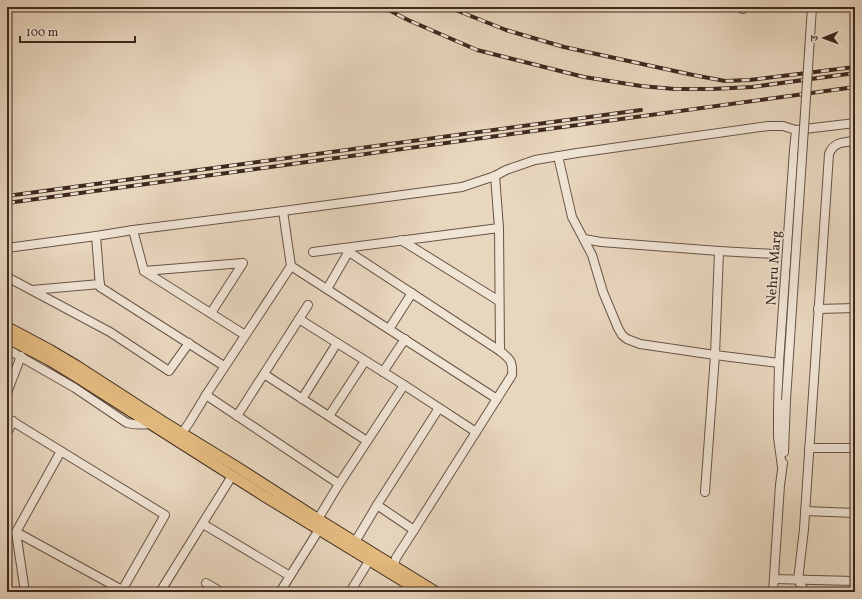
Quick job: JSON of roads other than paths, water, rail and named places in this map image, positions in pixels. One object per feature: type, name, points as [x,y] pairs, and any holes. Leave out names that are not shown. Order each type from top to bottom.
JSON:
[{"type":"main road","points":[[7,327],[64,358],[135,409],[149,424],[232,476],[355,542],[436,592]]},
{"type":"main road","points":[[7,338],[135,409],[182,433],[237,467],[320,524],[369,561],[421,592]]},
{"type":"street","points":[[773,592],[812,7]]},
{"type":"street","points":[[7,248],[462,187],[495,176],[525,163],[558,156],[768,126],[783,126],[796,130],[855,123]]},
{"type":"street","name":"Nehru Marg","points":[[782,467],[778,437],[779,363],[796,130]]},
{"type":"street","points":[[805,592],[798,580],[805,511],[829,154],[831,148],[836,145],[844,142],[855,141]]},
{"type":"street","points":[[558,156],[572,218],[592,255],[603,292],[622,335],[640,344],[779,363]]},
{"type":"street","points":[[495,176],[499,228],[500,351]]},
{"type":"street","points":[[182,433],[224,366],[291,266],[283,211]]},
{"type":"street","points":[[313,252],[346,250],[401,240],[499,228]]},
{"type":"street","points":[[133,230],[144,270],[245,335]]},
{"type":"street","points":[[96,236],[100,288],[224,366]]},
{"type":"street","points":[[584,239],[719,251],[774,254]]},
{"type":"street","points":[[401,240],[499,300]]},
{"type":"street","points":[[327,289],[346,250]]},
{"type":"street","points":[[346,250],[500,351],[510,358],[513,365],[512,375],[396,558],[394,566]]},
{"type":"street","points":[[704,492],[715,355],[719,251]]},
{"type":"street","points":[[144,270],[243,263],[211,313]]},
{"type":"street","points":[[291,266],[497,399]]},
{"type":"street","points":[[7,277],[110,332],[169,371],[189,344]]},
{"type":"street","points":[[32,290],[100,284]]},
{"type":"street","points":[[389,329],[412,293]]},
{"type":"street","points":[[237,416],[308,305]]},
{"type":"street","points":[[818,309],[855,308]]},
{"type":"street","points":[[299,320],[404,385],[476,432]]},
{"type":"street","points":[[383,372],[405,339]]},
{"type":"street","points":[[302,399],[337,343]]},
{"type":"street","points":[[7,349],[75,388],[127,423],[134,425],[149,424]]},
{"type":"street","points":[[7,393],[21,356]]},
{"type":"street","points":[[329,416],[365,361]]},
{"type":"street","points":[[264,374],[367,442]]},
{"type":"street","points":[[280,592],[320,524],[339,484],[404,385]]},
{"type":"street","points":[[206,395],[339,484]]},
{"type":"street","points":[[355,542],[439,408]]},
{"type":"street","points":[[7,433],[10,420],[165,515],[121,591],[16,532]]},
{"type":"street","points":[[809,448],[855,448]]},
{"type":"street","points":[[25,592],[16,532],[61,451]]},
{"type":"street","points":[[160,592],[232,476]]},
{"type":"street","points":[[377,505],[414,530]]},
{"type":"street","points":[[805,511],[855,513]]},
{"type":"street","points":[[203,524],[290,576]]},
{"type":"street","points":[[350,592],[369,561]]},
{"type":"street","points":[[774,580],[855,581]]},
{"type":"street","points":[[206,583],[221,592]]},
{"type":"railway","points":[[383,7],[408,20],[477,50],[584,77],[641,86],[675,89],[752,87],[855,73]]},
{"type":"railway","points":[[448,7],[506,30],[564,47],[725,81],[750,80],[855,67]]},
{"type":"railway","points":[[7,203],[855,87]]},
{"type":"railway","points":[[7,196],[641,110]]}]
